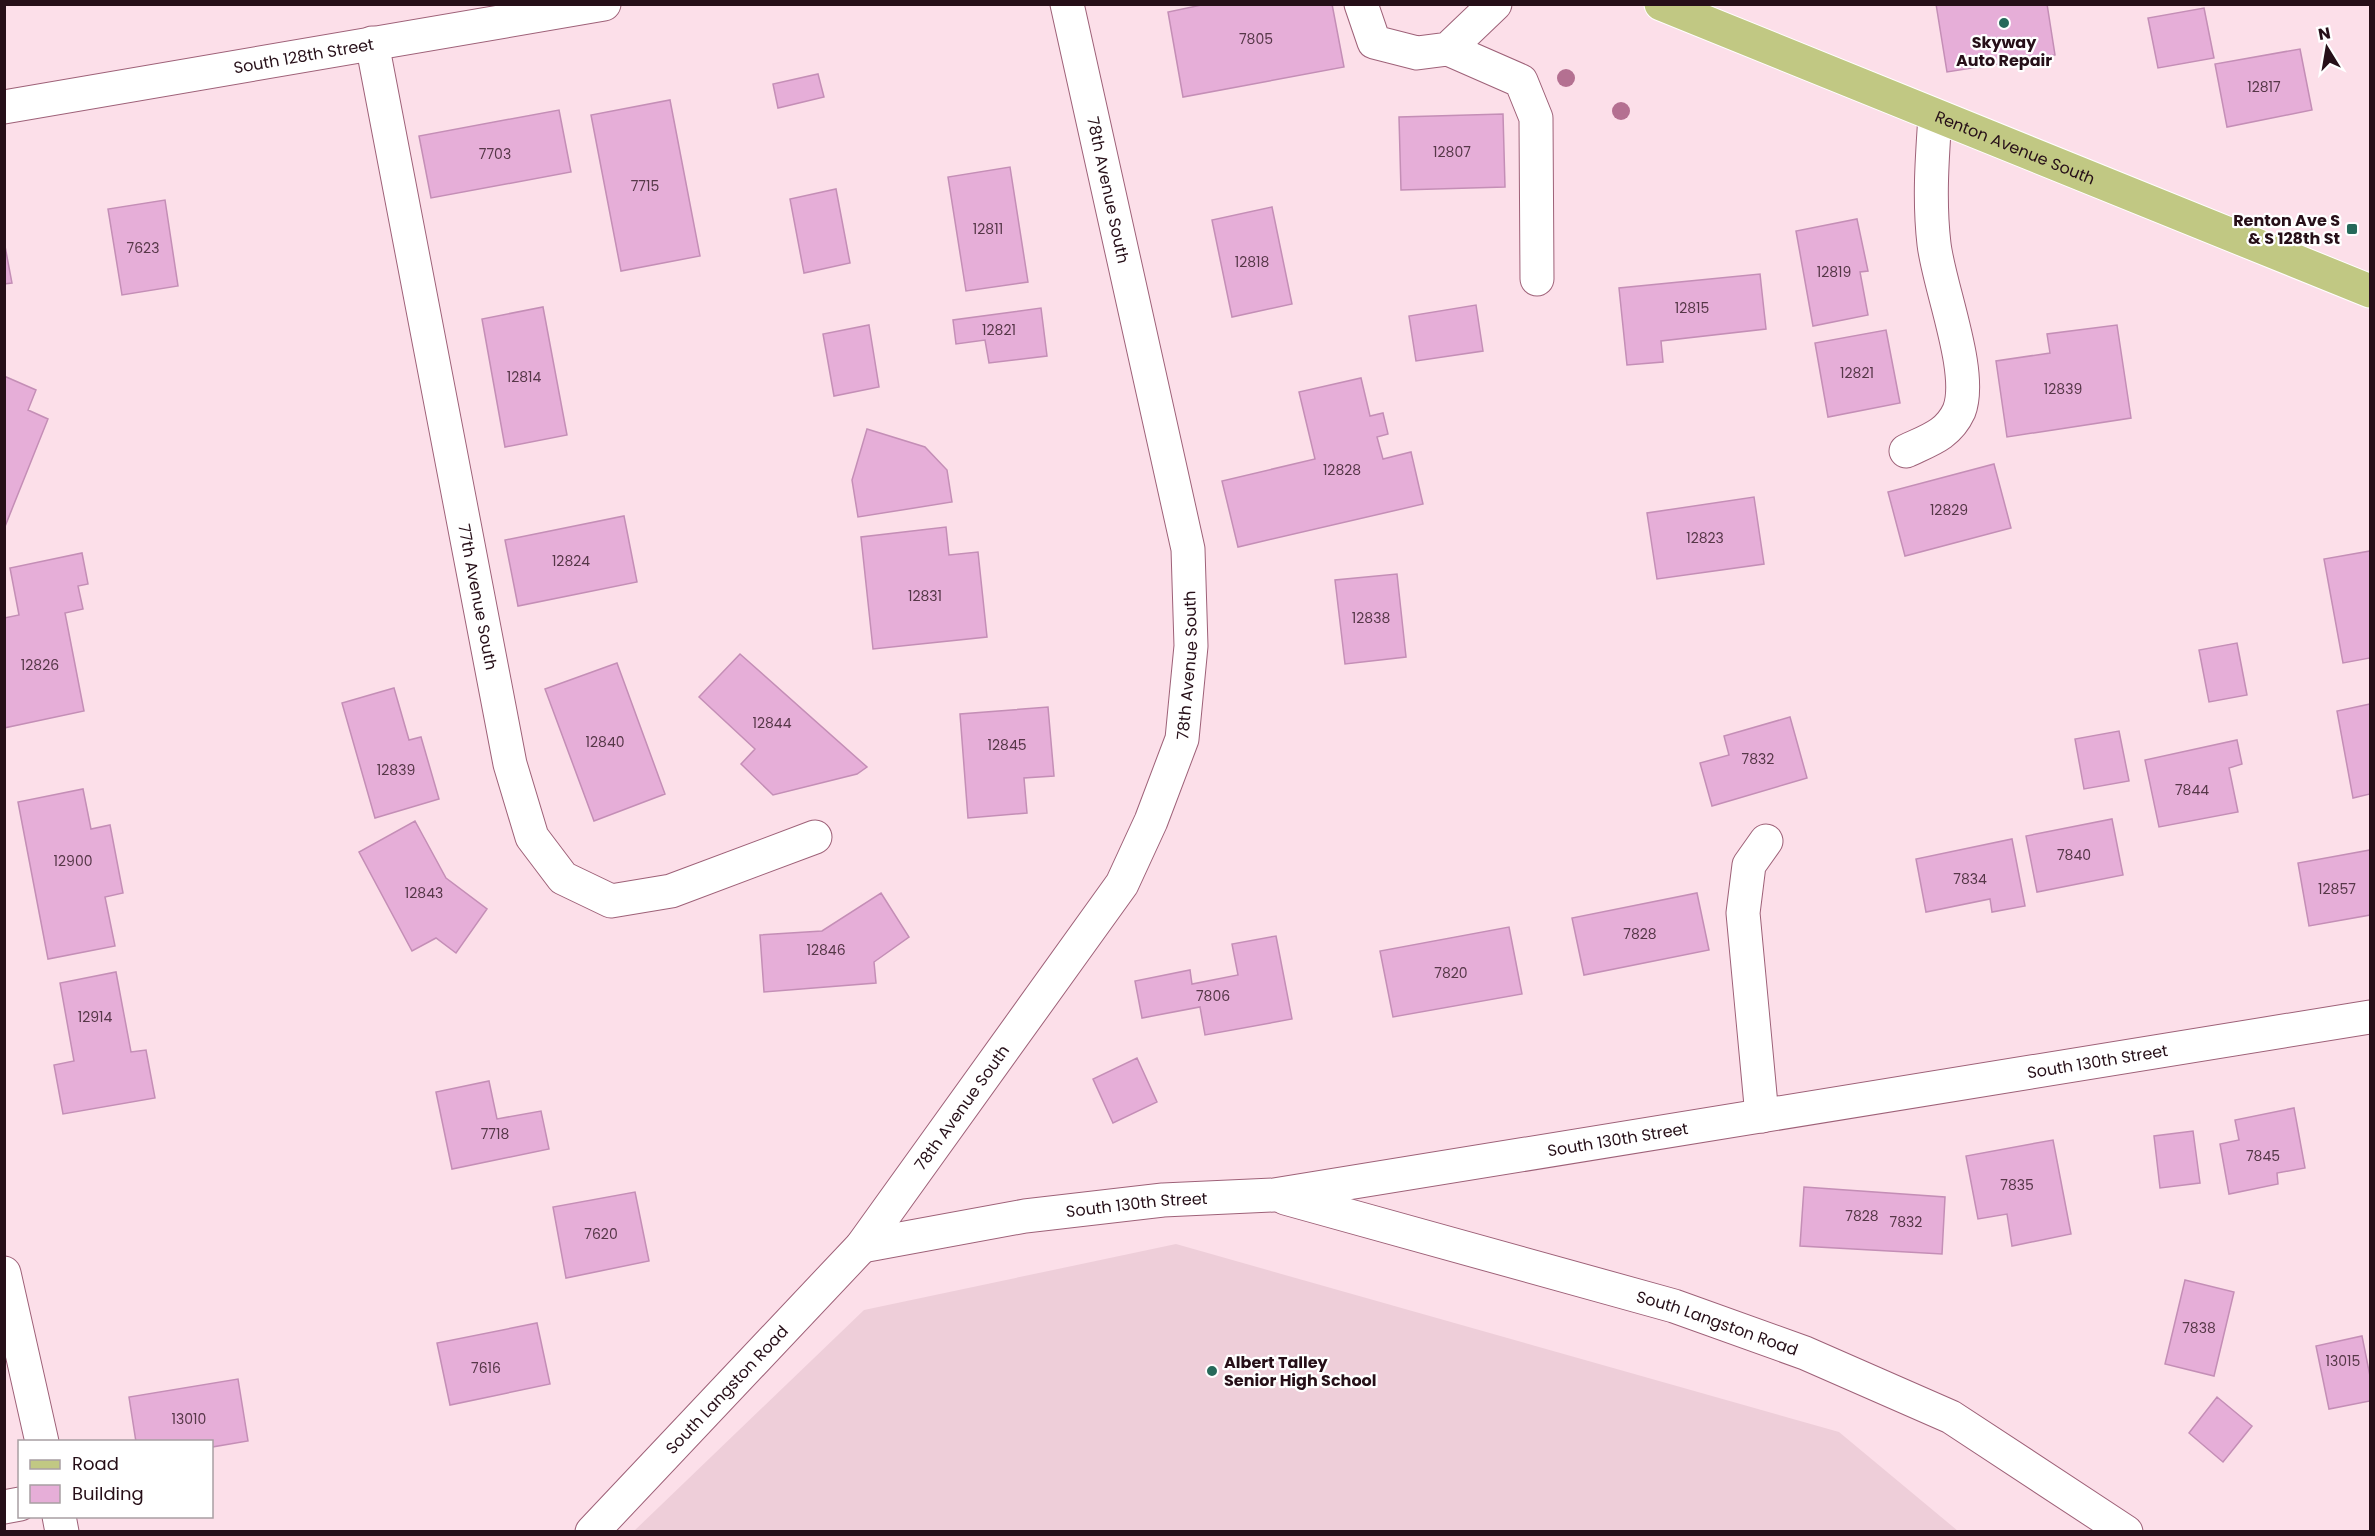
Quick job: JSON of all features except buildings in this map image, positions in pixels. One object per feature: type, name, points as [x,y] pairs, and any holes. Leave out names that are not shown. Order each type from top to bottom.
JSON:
[{"type":"main road","name":"Renton Avenue South","points":[[1677,8],[1935,116],[2370,291]]},
{"type":"street","name":"South 128th Street","points":[[4,106],[604,4]]},
{"type":"street","name":"78th Avenue South","points":[[862,1246],[1122,884],[1151,821],[1182,739],[1191,646],[1188,549],[1067,4]]},
{"type":"street","points":[[1361,4],[1374,42],[1418,53],[1448,49],[1521,81],[1536,118],[1537,279]]},
{"type":"street","points":[[1448,49],[1495,4]]},
{"type":"street","name":"77th Avenue South","points":[[372,43],[510,764],[532,837],[563,878],[611,901],[671,891],[814,837]]},
{"type":"street","points":[[1906,452],[1948,430],[1960,409],[1962,380],[1935,247],[1929,195],[1935,116]]},
{"type":"street","points":[[1762,1116],[1743,913],[1749,865],[1766,841]]},
{"type":"street","name":"South 130th Street","points":[[862,1246],[1025,1216],[1163,1200],[1274,1195],[2370,1017]]},
{"type":"street","name":"South Langston Road","points":[[1274,1195],[1674,1306],[1805,1353],[1951,1418],[2127,1532]]},
{"type":"street","name":"South Langston Road","points":[[592,1532],[862,1246]]},
{"type":"street","points":[[4,1273],[42,1440]]},
{"type":"shaded area","name":"Albert Talley Senior High School","points":[[1176,1244],[1839,1432],[1958,1531],[634,1531],[864,1310]]},
{"type":"place","name":"Skyway Auto Repair","points":[[2004,23]]},
{"type":"place","name":"Renton Ave S & S 128th St","points":[[2352,229]]},
{"type":"place","name":"Albert Talley Senior High School","points":[[1212,1371]]}]
